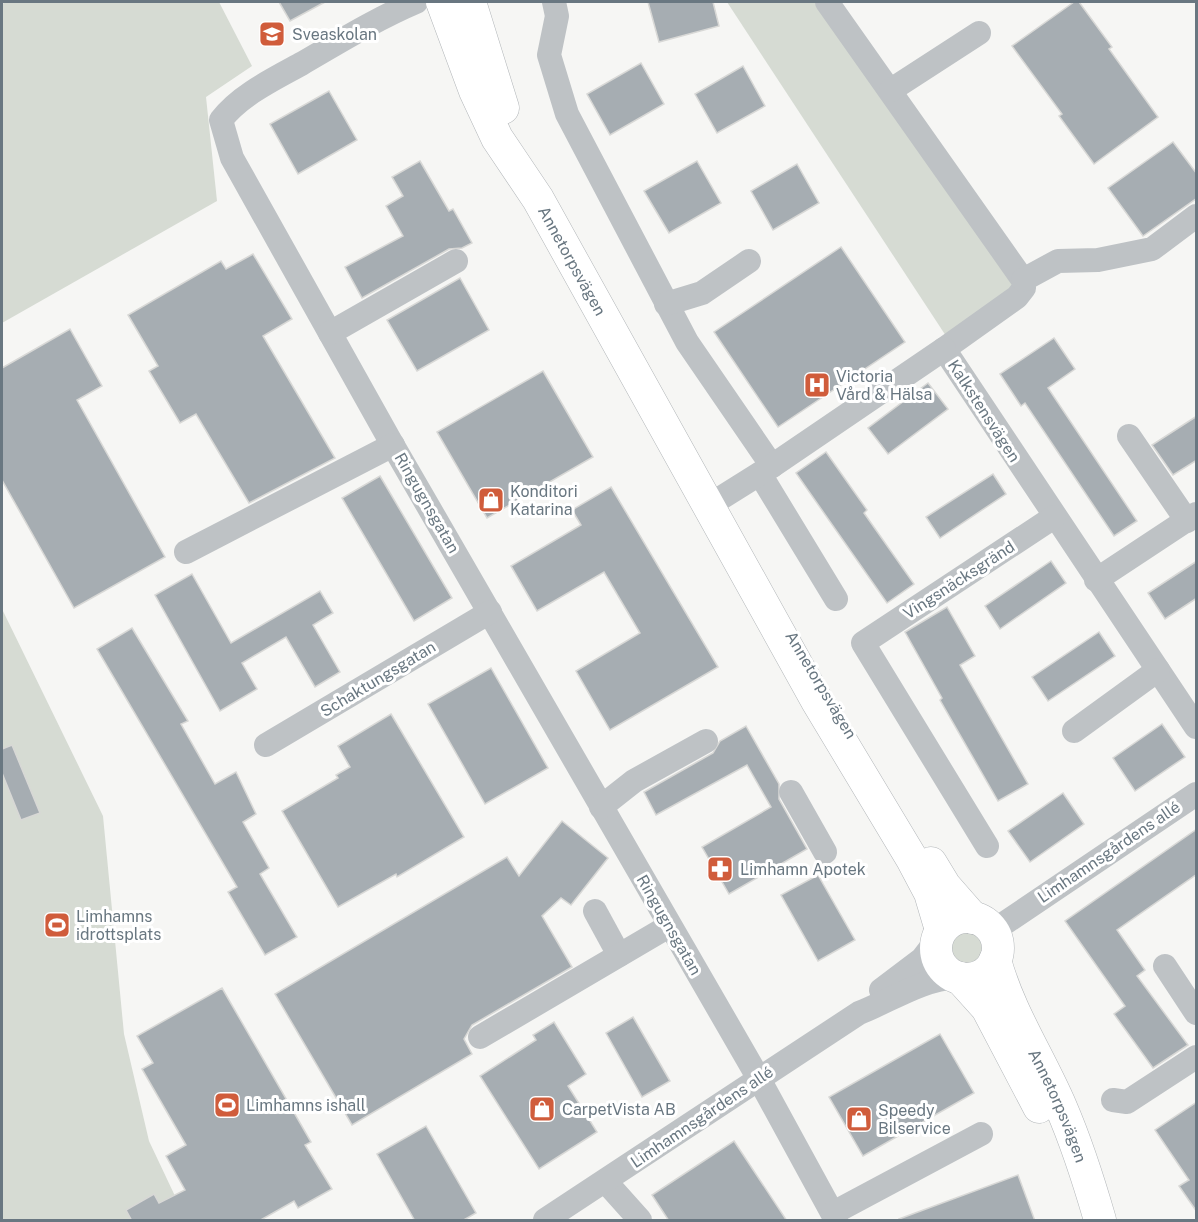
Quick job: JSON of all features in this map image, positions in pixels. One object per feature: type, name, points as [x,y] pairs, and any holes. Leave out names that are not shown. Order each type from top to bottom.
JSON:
[{"type":"main road","name":"Annetorpsvägen","points":[[442,2],[475,91],[497,138],[538,199],[675,449],[817,700],[930,893],[939,936],[936,953],[941,965],[958,978],[987,1008],[1047,1121],[1079,1196],[1086,1221]]},
{"type":"main road","name":"Annetorpsvägen","points":[[470,2],[495,86],[538,199]]},
{"type":"main road","name":"Annetorpsvägen","points":[[675,449],[713,503],[827,696],[938,874],[987,936],[1008,997],[1061,1107],[1100,1221]]},
{"type":"main road","points":[[939,936],[955,919],[987,936],[984,974],[972,978],[958,978]]},
{"type":"street","name":"Ringugnsgatan","points":[[416,2],[388,14],[266,84],[229,109],[221,120],[232,158],[393,445],[759,1079],[834,1217]]},
{"type":"street","points":[[554,2],[557,16],[549,55],[567,114],[687,342],[766,470],[836,598]]},
{"type":"street","points":[[827,2],[1023,280],[1058,261],[1098,260],[1152,249],[1197,216]]},
{"type":"street","points":[[891,90],[979,33]]},
{"type":"street","points":[[330,333],[456,261]]},
{"type":"street","points":[[666,304],[702,293],[750,261]]},
{"type":"street","name":"Kalkstensvägen","points":[[1023,280],[1024,288],[1017,297],[944,349],[1096,580],[1197,727]]},
{"type":"street","points":[[713,503],[766,470],[944,349]]},
{"type":"street","points":[[1096,580],[1192,517],[1129,436]]},
{"type":"street","points":[[186,552],[393,445]]},
{"type":"street","name":"Vingsnäcksgränd","points":[[987,846],[863,643],[1054,517]]},
{"type":"street","name":"Schaktungsgatan","points":[[266,745],[490,612]]},
{"type":"street","points":[[1074,731],[1158,670]]},
{"type":"street","points":[[601,807],[634,781],[706,741]]},
{"type":"street","points":[[791,792],[825,852]]},
{"type":"street","name":"Limhamnsgårdens allé","points":[[987,936],[1197,794]]},
{"type":"street","points":[[595,911],[619,955]]},
{"type":"street","points":[[480,1037],[669,926]]},
{"type":"street","name":"Limhamnsgårdens allé","points":[[859,1013],[876,994],[922,959],[939,936]]},
{"type":"street","points":[[1166,966],[1197,1013]]},
{"type":"street","name":"Limhamnsgårdens allé","points":[[545,1221],[859,1013],[934,979],[958,978]]},
{"type":"street","points":[[1113,1100],[1127,1102],[1197,1057]]},
{"type":"street","points":[[834,1217],[981,1134]]},
{"type":"street","points":[[606,1182],[640,1221]]},
{"type":"shaded area","points":[[6,2],[219,2],[252,66],[206,97],[217,201],[2,323],[2,4]]},
{"type":"shaded area","points":[[727,2],[818,2],[1013,279],[1013,289],[946,336]]},
{"type":"shaded area","name":"Limhamns idrottsplats","points":[[2,609],[103,816],[124,1034],[149,1141],[175,1196],[169,1220],[2,1220]]},
{"type":"shaded area","points":[[964,930],[977,935],[982,948],[977,961],[964,966],[951,961],[946,948],[951,935]]},
{"type":"building","points":[[279,2],[325,2],[290,21]]},
{"type":"building","points":[[648,2],[713,2],[719,26],[659,42]]},
{"type":"building","points":[[1074,2],[1079,2],[1112,47],[1109,49],[1158,117],[1094,164],[1059,116],[1062,114],[1012,46]]},
{"type":"building","points":[[641,63],[664,104],[610,135],[587,94]]},
{"type":"building","points":[[743,66],[765,106],[717,133],[695,94]]},
{"type":"building","points":[[329,91],[357,140],[298,174],[270,124]]},
{"type":"building","points":[[1173,142],[1197,174],[1197,198],[1143,236],[1108,188]]},
{"type":"building","points":[[420,161],[449,211],[453,209],[472,243],[462,248],[449,249],[362,298],[345,267],[403,236],[386,206],[403,196],[392,177]]},
{"type":"building","points":[[697,161],[721,203],[669,233],[644,191]]},
{"type":"building","points":[[797,164],[819,203],[773,230],[751,191]]},
{"type":"building","points":[[841,247],[905,342],[778,427],[714,332]]},
{"type":"building","points":[[253,254],[292,319],[263,336],[335,458],[249,503],[196,414],[180,423],[149,371],[158,366],[128,315],[221,261],[226,269]]},
{"type":"building","points":[[460,278],[489,330],[417,371],[387,320]]},
{"type":"building","points":[[70,329],[102,386],[77,400],[165,557],[74,608],[2,480],[2,368]]},
{"type":"building","points":[[1054,338],[1075,369],[1048,388],[1137,521],[1114,536],[1025,403],[1021,406],[1000,374]]},
{"type":"building","points":[[543,371],[593,457],[487,518],[437,432]]},
{"type":"building","points":[[928,383],[948,409],[888,454],[868,428]]},
{"type":"building","points":[[1197,416],[1197,460],[1173,475],[1152,445]]},
{"type":"building","points":[[826,452],[867,510],[864,513],[914,584],[887,603],[796,473]]},
{"type":"building","points":[[993,474],[1006,494],[940,538],[926,517]]},
{"type":"building","points":[[380,476],[452,598],[414,621],[342,498]]},
{"type":"building","points":[[611,487],[718,667],[610,730],[576,671],[640,633],[604,572],[537,611],[511,566],[581,525],[572,510]]},
{"type":"building","points":[[1051,561],[1066,583],[1000,629],[985,606]]},
{"type":"building","points":[[1197,561],[1197,598],[1165,619],[1148,593]]},
{"type":"building","points":[[192,574],[231,643],[320,591],[333,613],[313,625],[340,672],[315,687],[286,637],[242,663],[257,689],[220,711],[155,595]]},
{"type":"building","points":[[947,607],[975,656],[960,665],[1028,784],[998,801],[940,700],[942,698],[905,632]]},
{"type":"building","points":[[132,628],[188,721],[181,724],[215,784],[236,772],[256,814],[243,822],[269,868],[260,874],[297,937],[265,955],[228,892],[237,887],[97,649]]},
{"type":"building","points":[[1099,632],[1115,656],[1048,701],[1032,677]]},
{"type":"building","points":[[491,668],[548,768],[485,804],[428,704]]},
{"type":"building","points":[[391,714],[464,837],[397,877],[396,874],[338,907],[282,811],[338,778],[336,775],[350,767],[338,746]]},
{"type":"building","points":[[1162,724],[1185,757],[1135,791],[1113,758]]},
{"type":"building","points":[[746,726],[779,784],[779,799],[807,849],[729,894],[702,847],[771,807],[747,765],[656,815],[644,792],[713,753],[720,741]]},
{"type":"building","points":[[12,745],[40,813],[21,820],[2,773],[2,749]]},
{"type":"building","points":[[1063,793],[1084,824],[1030,862],[1008,831]]},
{"type":"building","points":[[562,821],[608,858],[571,905],[561,898],[542,916],[572,967],[472,1025],[464,1039],[472,1054],[352,1125],[275,994],[507,857],[519,876]]},
{"type":"building","points":[[1197,829],[1197,874],[1117,930],[1145,970],[1137,976],[1188,1045],[1153,1068],[1114,1014],[1125,1006],[1065,921]]},
{"type":"building","points":[[818,875],[855,940],[818,961],[781,895]]},
{"type":"building","name":"Limhamns ishall","points":[[222,988],[311,1142],[305,1145],[332,1189],[298,1208],[294,1201],[259,1221],[132,1221],[126,1210],[154,1194],[159,1203],[185,1190],[166,1156],[186,1145],[142,1069],[153,1063],[137,1036]]},
{"type":"building","points":[[633,1017],[670,1081],[642,1097],[606,1033]]},
{"type":"building","name":"CarpetVista AB","points":[[554,1022],[586,1074],[568,1086],[597,1132],[539,1169],[480,1076],[536,1040],[533,1035]]},
{"type":"building","points":[[940,1034],[974,1093],[863,1156],[829,1097]]},
{"type":"building","points":[[1197,1102],[1197,1212],[1179,1186],[1189,1180],[1155,1130]]},
{"type":"building","points":[[426,1126],[476,1213],[462,1221],[415,1221],[377,1154]]},
{"type":"building","points":[[734,1141],[787,1221],[669,1221],[652,1195]]},
{"type":"building","points":[[1018,1175],[1035,1221],[900,1221],[899,1219]]},
{"type":"place","name":"Sveaskolan","points":[[272,34]]},
{"type":"place","name":"Victoria Vård & Hälsa","points":[[817,385]]},
{"type":"place","name":"Konditori Katarina","points":[[491,500]]},
{"type":"place","name":"Limhamn Apotek","points":[[720,869]]},
{"type":"place","name":"Limhamns idrottsplats","points":[[57,925]]},
{"type":"place","name":"Limhamns ishall","points":[[227,1105]]},
{"type":"place","name":"CarpetVista AB","points":[[542,1109]]},
{"type":"place","name":"Speedy Bilservice","points":[[859,1119]]}]
